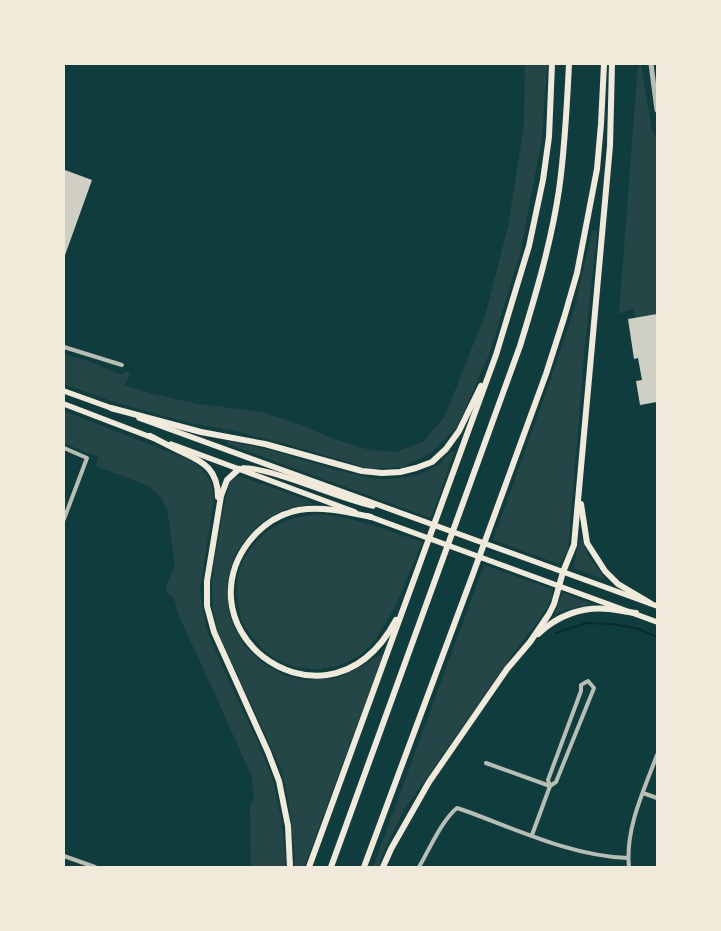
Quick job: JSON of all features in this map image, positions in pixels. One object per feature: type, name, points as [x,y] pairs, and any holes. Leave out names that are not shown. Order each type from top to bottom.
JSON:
[{"type":"highway","points":[[309,867],[496,355],[529,246],[543,180],[548,137],[552,64]]},
{"type":"highway","points":[[331,867],[461,512],[520,346],[539,286],[558,192],[564,145],[569,64]]},
{"type":"highway","points":[[364,867],[546,374],[564,318],[577,273],[597,170],[604,64]]},
{"type":"highway","points":[[530,642],[554,604],[563,572],[574,545],[610,146],[612,64]]},
{"type":"highway","points":[[111,408],[201,432],[265,444],[362,471],[382,474],[400,472],[432,462],[446,449],[459,431],[496,355]]},
{"type":"highway","points":[[150,436],[201,461],[208,468],[214,475],[218,492],[218,511]]},
{"type":"highway","points":[[239,469],[227,480],[223,488],[207,581],[207,600],[210,620],[219,644],[268,752],[279,781],[288,826],[290,867]]},
{"type":"highway","points":[[579,493],[587,543],[605,571],[618,584],[650,603]]},
{"type":"highway","points":[[371,517],[333,510],[311,509],[298,510],[266,524],[248,542],[236,564],[231,598],[236,621],[248,642],[267,661],[293,672],[320,676],[348,669],[372,653],[387,636],[407,599]]},
{"type":"highway","points":[[383,867],[391,849],[430,782],[507,669],[530,642],[556,620],[575,612],[608,608],[636,613]]},
{"type":"main road","points":[[64,392],[657,606]]},
{"type":"main road","points":[[64,404],[657,622]]},
{"type":"main road","points":[[239,469],[260,469],[359,503],[402,513]]},
{"type":"street","points":[[650,64],[657,110]]},
{"type":"street","points":[[64,348],[122,365]]},
{"type":"street","points":[[64,448],[87,458],[64,518]]},
{"type":"street","points":[[532,835],[550,786],[556,782],[594,688],[588,681],[581,685],[581,691],[548,780],[550,786]]},
{"type":"street","points":[[629,867],[628,858],[635,814],[657,755]]},
{"type":"street","points":[[486,763],[550,786]]},
{"type":"street","points":[[643,793],[657,798]]},
{"type":"street","points":[[419,867],[444,822],[457,808],[590,854],[628,858]]},
{"type":"street","points":[[64,856],[95,867]]},
{"type":"shaded area","points":[[525,64],[547,64],[542,139],[520,254],[490,352],[474,389],[457,427],[431,453],[403,467],[371,469],[290,445],[234,431],[190,423],[114,402],[64,384],[64,354],[91,362],[122,375],[127,371],[130,375],[124,385],[153,394],[198,404],[262,412],[296,423],[337,440],[370,450],[396,452],[423,442],[445,416],[486,312],[508,227],[524,124]]},
{"type":"shaded area","points":[[638,64],[641,64],[652,131],[656,137],[657,145],[657,314],[636,317],[633,309],[619,314]]},
{"type":"shaded area","points":[[593,230],[597,232],[585,346],[568,549],[559,564],[493,540],[574,310]]},
{"type":"shaded area","points":[[64,411],[192,461],[204,471],[211,483],[214,499],[200,590],[206,628],[261,749],[273,781],[281,818],[285,867],[251,867],[250,807],[254,797],[252,777],[179,616],[174,598],[165,590],[175,565],[167,509],[161,497],[146,485],[96,466],[98,456],[64,443]]},
{"type":"shaded area","points":[[228,441],[271,450],[333,469],[375,479],[394,479],[417,475],[440,464],[447,455],[455,450],[431,518],[227,444]]},
{"type":"shaded area","points":[[239,476],[308,500],[313,504],[286,509],[261,523],[234,556],[227,588],[229,615],[244,645],[264,664],[285,676],[305,680],[337,678],[383,655],[304,867],[294,867],[295,855],[289,803],[281,769],[217,630],[213,608],[214,563],[225,501],[230,482]]},
{"type":"shaded area","points":[[319,514],[358,521],[422,542],[398,600],[387,622],[372,644],[346,663],[320,669],[306,669],[280,661],[268,654],[251,636],[241,618],[237,584],[238,575],[245,557],[264,534],[288,520]]},
{"type":"shaded area","points":[[580,539],[588,555],[604,579],[573,568]]},
{"type":"shaded area","points":[[484,565],[552,589],[552,598],[539,620],[513,654],[404,810],[378,867],[373,867]]},
{"type":"shaded area","points":[[563,593],[592,604],[566,610],[555,615]]},
{"type":"building","points":[[65,170],[92,180],[64,258],[64,173]]},
{"type":"building","points":[[657,314],[657,402],[640,405],[636,381],[642,380],[638,358],[634,359],[628,319]]},
{"type":"waterway","points":[[556,633],[586,623],[613,624],[639,629],[657,637]]}]
